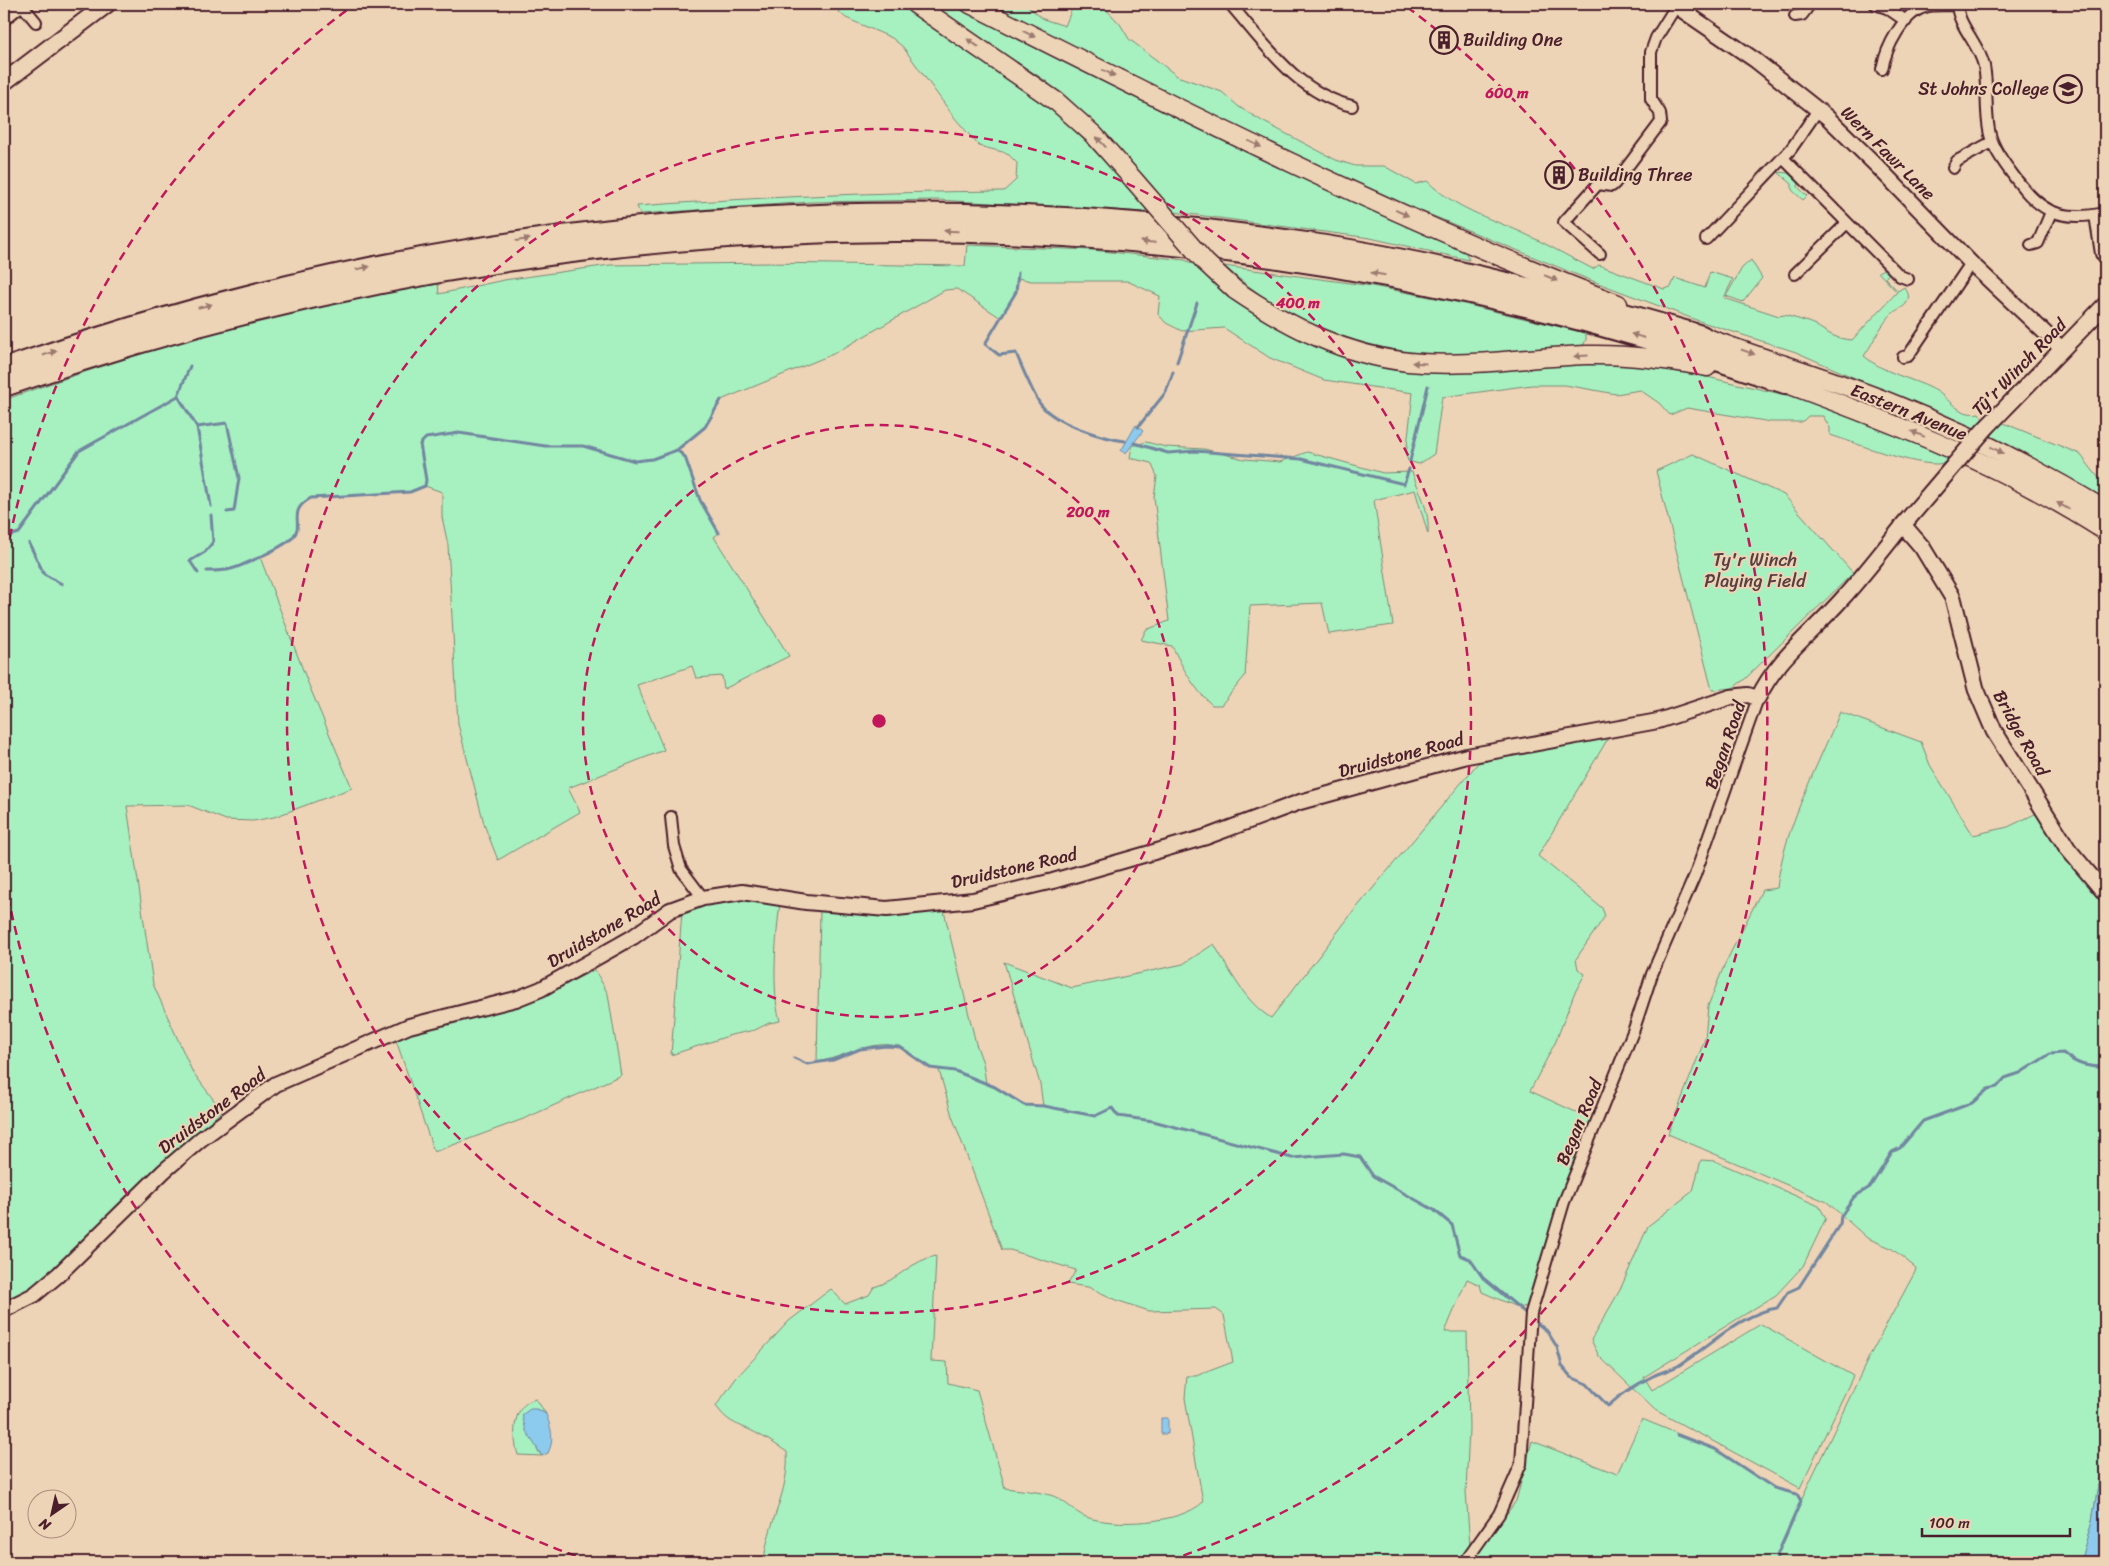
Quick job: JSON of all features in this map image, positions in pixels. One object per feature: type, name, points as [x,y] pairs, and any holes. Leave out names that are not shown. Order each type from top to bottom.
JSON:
[{"type":"highway","name":"Eastern Avenue","points":[[915,4],[1057,102],[1094,135],[1199,256],[1235,290],[1293,327],[1344,348],[1389,359],[1451,364],[1584,355],[1635,356],[1694,364],[1785,383],[1888,421],[1981,462],[2029,486],[2105,531]]},
{"type":"highway","name":"Eastern Avenue","points":[[970,4],[1370,199],[1571,286],[1702,336],[1839,383],[1949,427],[2034,469],[2105,510]]},
{"type":"highway","points":[[4,369],[190,310],[319,278],[442,253],[559,235],[655,225],[721,219],[864,214],[981,215],[1103,221],[1316,244],[1511,284],[1592,304],[1702,336]]},
{"type":"highway","points":[[4,386],[121,347],[248,312],[339,290],[459,267],[564,252],[680,240],[783,233],[930,231],[1037,234],[1159,243],[1254,254],[1387,275],[1588,321],[1785,383]]},
{"type":"main road","points":[[4,82],[107,4]]},
{"type":"main road","name":"Tŷ'r Winch Road","points":[[1903,525],[1984,429],[2105,305]]},
{"type":"main road","name":"Bridge Road","points":[[1903,525],[1915,537],[1953,598],[1976,689],[1994,731],[2068,849],[2105,893]]},
{"type":"street","points":[[1230,4],[1300,81],[1324,97],[1352,106]]},
{"type":"street","points":[[1796,16],[1802,15],[1810,4]]},
{"type":"street","points":[[1875,4],[1887,8],[1906,21]]},
{"type":"street","points":[[1882,69],[1890,46],[1911,15],[1925,7],[1957,4],[1961,21],[1981,54],[1984,64],[1988,122],[1992,142],[2007,167],[2030,198],[2051,212],[2073,217],[2100,214],[2101,254]]},
{"type":"street","points":[[4,20],[22,5],[36,22]]},
{"type":"street","points":[[1600,254],[1564,222],[1598,184],[1612,186],[1659,127],[1660,113],[1651,99],[1651,52],[1656,38],[1674,5]]},
{"type":"street","name":"Wern Fawr Lane","points":[[1674,5],[1755,60],[1818,110],[1876,165],[1971,263],[2061,348]]},
{"type":"street","points":[[1706,239],[1783,158],[1818,110]]},
{"type":"street","points":[[1953,168],[1956,161],[1992,142]]},
{"type":"street","points":[[1783,158],[1900,276],[1908,279]]},
{"type":"street","points":[[2031,245],[2038,243],[2051,212]]},
{"type":"street","points":[[1795,274],[1847,223]]},
{"type":"street","points":[[1903,357],[1908,356],[1971,263]]},
{"type":"street","points":[[1758,698],[1770,677],[1785,657],[1841,600],[1903,525]]},
{"type":"street","name":"Druidstone Road","points":[[4,1310],[34,1296],[58,1275],[164,1170],[201,1138],[276,1084],[409,1026],[516,999],[541,989],[633,937],[670,910],[703,898],[742,892],[806,902],[887,909],[973,900],[1053,881],[1206,837],[1300,802],[1467,756],[1658,721],[1731,697],[1748,695],[1758,698]]},
{"type":"street","name":"Began Road","points":[[1465,1562],[1499,1514],[1521,1464],[1531,1313],[1564,1202],[1628,1044],[1652,974],[1695,875],[1758,698]]},
{"type":"street","points":[[671,817],[674,846],[681,869],[703,898]]},
{"type":"green space","points":[[830,4],[902,4],[995,67],[1060,116],[1127,184],[1146,207],[1146,212],[938,200],[811,202],[640,214],[637,206],[821,195],[1004,191],[1016,180],[1017,163],[1007,153],[979,146],[954,117],[903,47],[892,38],[846,18]]},
{"type":"green space","points":[[927,4],[951,4],[1066,63],[1463,247],[1469,260],[1370,238],[1174,212],[1141,173],[1046,81]]},
{"type":"green space","points":[[989,4],[1025,4],[1043,19],[1065,26],[1074,4],[1101,4],[1120,24],[1129,39],[1177,76],[1222,92],[1239,107],[1262,121],[1336,160],[1355,166],[1384,166],[1416,184],[1427,181],[1460,205],[1530,236],[1593,269],[1599,265],[1664,289],[1671,287],[1675,278],[1705,288],[1710,272],[1733,279],[1724,298],[1779,316],[1784,315],[1804,321],[1836,337],[1852,340],[1897,292],[1878,272],[1886,268],[1890,272],[1885,278],[1898,291],[1904,287],[1908,294],[1908,300],[1904,306],[1894,312],[1885,322],[1864,356],[1888,371],[1933,389],[1960,410],[1979,413],[1985,422],[1978,429],[1964,426],[1796,352],[1699,321],[1590,280],[1416,209],[1192,107]]},
{"type":"green space","points":[[1778,172],[1788,173],[1799,183],[1798,187],[1807,196],[1803,200],[1792,190],[1792,184]]},
{"type":"green space","points":[[967,245],[1092,250],[1185,260],[1202,268],[1235,300],[1289,334],[1340,355],[1560,364],[1621,362],[1672,369],[1790,396],[1829,407],[1945,455],[1947,462],[1937,464],[1908,460],[1830,435],[1830,428],[1823,416],[1808,416],[1802,422],[1771,422],[1687,408],[1670,415],[1659,403],[1640,390],[1616,394],[1565,385],[1532,385],[1442,397],[1434,454],[1419,464],[1408,461],[1406,455],[1413,393],[1324,380],[1270,358],[1224,328],[1182,331],[1166,323],[1158,314],[1160,296],[1127,281],[1031,281],[1018,278],[1016,292],[1001,318],[957,289],[945,290],[833,354],[721,400],[705,427],[677,450],[685,457],[700,500],[719,533],[714,537],[789,656],[724,689],[722,676],[696,678],[692,666],[637,685],[664,750],[568,788],[580,812],[498,860],[485,827],[458,724],[448,545],[442,517],[442,492],[425,486],[410,492],[311,498],[298,511],[297,529],[291,539],[260,557],[308,683],[352,788],[274,817],[253,821],[226,820],[188,805],[127,806],[153,984],[192,1071],[222,1111],[183,1145],[32,1291],[4,1304],[4,400],[164,347],[273,317],[383,293],[438,284],[439,294],[504,280],[610,265],[769,263],[965,266]]},
{"type":"green space","points":[[1751,260],[1762,278],[1743,302],[1726,296],[1742,268]]},
{"type":"green space","points":[[1224,266],[1372,286],[1451,301],[1586,333],[1586,340],[1582,347],[1479,354],[1445,355],[1414,353],[1384,348],[1326,330],[1299,318],[1273,303]]},
{"type":"green space","points":[[2001,422],[2080,454],[2097,476],[2105,482],[2105,500],[1991,437]]},
{"type":"green space","points":[[1146,442],[1166,447],[1204,449],[1244,459],[1280,462],[1307,452],[1383,473],[1412,472],[1426,510],[1428,534],[1415,490],[1374,500],[1393,625],[1329,634],[1322,603],[1250,606],[1245,676],[1221,705],[1212,705],[1194,685],[1172,646],[1141,640],[1146,630],[1169,621],[1154,497],[1157,476],[1151,463],[1130,458],[1132,446]]},
{"type":"green space","name":"Ty'r Winch Playing Field","points":[[1693,454],[1784,495],[1853,573],[1745,679],[1733,688],[1712,690],[1656,471]]},
{"type":"green space","points":[[1840,712],[1921,742],[1930,765],[1973,835],[2008,827],[2039,812],[2095,892],[2105,903],[2105,1446],[2092,1521],[2080,1562],[1472,1562],[1516,1501],[1532,1441],[1617,1474],[1642,1419],[1715,1449],[1774,1488],[1797,1494],[1801,1500],[1869,1357],[1915,1272],[1916,1268],[1891,1248],[1867,1238],[1827,1202],[1668,1134],[1705,1039],[1708,1006],[1724,966],[1762,890],[1777,888],[1786,844],[1794,821]]},
{"type":"green space","points":[[1610,735],[1538,856],[1602,908],[1605,916],[1576,959],[1578,969],[1585,974],[1574,994],[1556,1041],[1530,1091],[1593,1120],[1563,1190],[1527,1306],[1519,1308],[1482,1292],[1480,1285],[1467,1279],[1445,1332],[1467,1332],[1469,1429],[1466,1491],[1470,1547],[1457,1562],[764,1562],[769,1534],[785,1480],[787,1452],[754,1432],[729,1420],[716,1406],[737,1377],[789,1321],[831,1289],[845,1304],[869,1295],[874,1287],[890,1280],[927,1258],[936,1256],[931,1361],[947,1362],[948,1383],[977,1390],[1005,1488],[1039,1492],[1055,1497],[1081,1515],[1098,1520],[1146,1522],[1179,1515],[1203,1502],[1185,1398],[1187,1376],[1196,1376],[1233,1362],[1224,1315],[1216,1309],[1149,1311],[1119,1301],[1088,1287],[1068,1284],[1076,1270],[1010,1250],[1002,1250],[952,1116],[939,1070],[928,1066],[905,1049],[890,1045],[869,1047],[817,1062],[820,909],[893,913],[944,911],[976,1044],[983,1063],[986,1083],[1024,1105],[1043,1106],[1040,1084],[1004,962],[1072,988],[1183,964],[1214,944],[1245,994],[1271,1018],[1353,912],[1478,763]]},
{"type":"green space","points":[[740,896],[780,903],[775,979],[777,1009],[780,1021],[671,1055],[682,912],[704,902]]},
{"type":"green space","points":[[595,970],[608,994],[621,1075],[526,1118],[434,1152],[396,1040],[409,1030],[548,992]]},
{"type":"green space","points":[[1701,1160],[1715,1161],[1819,1206],[1826,1218],[1803,1266],[1776,1295],[1644,1377],[1652,1390],[1761,1324],[1853,1376],[1800,1488],[1655,1410],[1599,1356],[1591,1340],[1620,1290],[1648,1226],[1693,1191]]},
{"type":"green space","points":[[536,1399],[546,1414],[536,1409],[537,1450],[542,1456],[518,1455],[515,1430],[518,1414],[528,1402]]},
{"type":"water","points":[[1136,425],[1143,431],[1126,453],[1121,451]]},
{"type":"water","points":[[530,1409],[536,1409],[546,1414],[551,1429],[550,1448],[548,1453],[542,1456],[526,1431],[522,1415]]},
{"type":"water","points":[[1161,1418],[1168,1418],[1168,1434],[1161,1434]]},
{"type":"water","points":[[2105,1446],[2105,1550],[2103,1562],[2080,1562],[2092,1521]]},
{"type":"waterway","points":[[1018,273],[1016,292],[985,344],[999,355],[1016,353],[1035,395],[1048,412],[1080,429],[1104,437],[1125,441]]},
{"type":"waterway","points":[[1177,362],[1197,303]]},
{"type":"waterway","points":[[4,537],[19,533],[79,451],[178,396],[190,366]]},
{"type":"waterway","points":[[1138,427],[1166,392],[1173,372]]},
{"type":"waterway","points":[[1410,461],[1428,386]]},
{"type":"waterway","points":[[178,396],[197,427],[211,506]]},
{"type":"waterway","points":[[207,571],[237,567],[289,541],[296,532],[299,508],[311,498],[410,492],[425,486],[426,480],[420,444],[426,438],[459,433],[545,446],[583,446],[635,461],[652,459],[677,450],[705,427],[721,400]]},
{"type":"waterway","points":[[197,427],[227,423],[239,478],[234,511],[227,512]]},
{"type":"waterway","points":[[1134,443],[1168,453],[1195,451],[1301,459],[1404,484],[1409,469]]},
{"type":"waterway","points":[[677,450],[685,457],[700,500],[719,533]]},
{"type":"waterway","points":[[198,573],[190,561],[205,552],[213,542],[211,515]]},
{"type":"waterway","points":[[29,543],[44,574],[62,584]]},
{"type":"waterway","points":[[794,1058],[807,1064],[833,1060],[860,1049],[886,1046],[900,1047],[930,1068],[955,1071],[995,1087],[1024,1105],[1044,1106],[1095,1116],[1112,1108],[1118,1116],[1153,1121],[1292,1158],[1344,1154],[1360,1157],[1373,1176],[1434,1210],[1452,1225],[1460,1255],[1470,1259],[1483,1278],[1529,1316]]},
{"type":"waterway","points":[[1533,1320],[1547,1331],[1557,1347],[1562,1366],[1571,1377],[1587,1384],[1608,1406],[1641,1382],[1678,1366],[1751,1316],[1777,1308],[1788,1292],[1799,1287],[1840,1224],[1841,1216],[1854,1197],[1870,1187],[1892,1152],[1900,1148],[1923,1121],[1972,1103],[1988,1089],[1997,1087],[2005,1078],[2020,1073],[2050,1054],[2063,1053],[2082,1065],[2105,1067]]},
{"type":"waterway","points":[[1677,1435],[1715,1449],[1774,1488],[1797,1494],[1801,1501],[1778,1553],[1776,1562]]},
{"type":"place","name":"Building One","points":[[1444,40]]},
{"type":"place","name":"St Johns College","points":[[2068,89]]},
{"type":"place","name":"Building Three","points":[[1559,175]]}]
